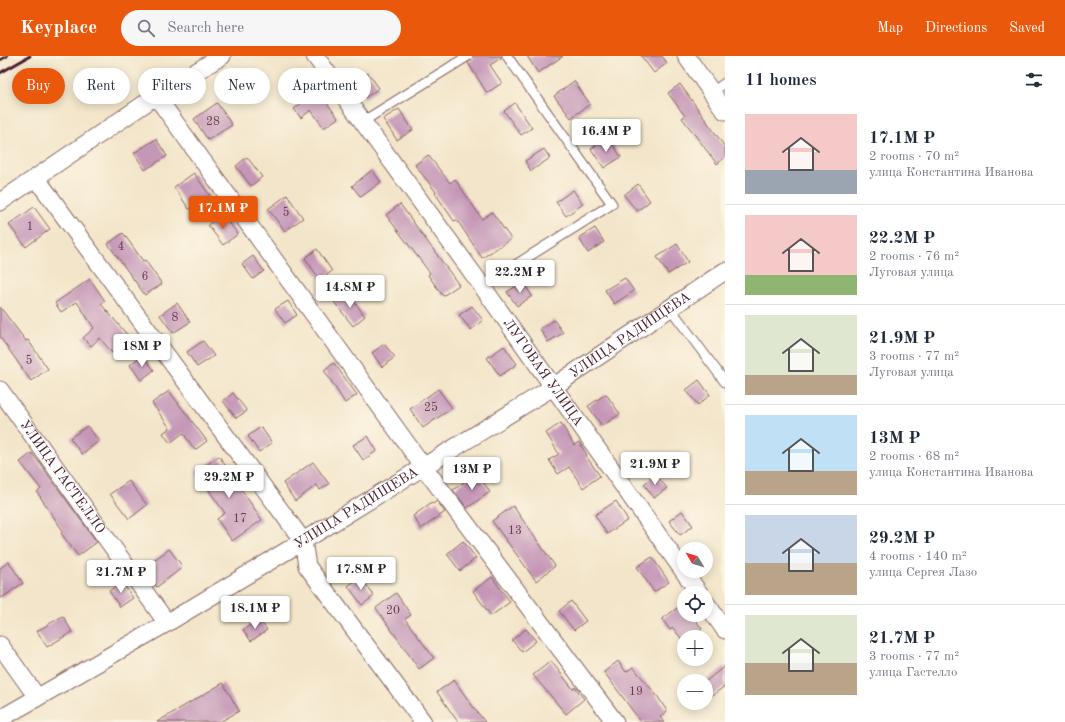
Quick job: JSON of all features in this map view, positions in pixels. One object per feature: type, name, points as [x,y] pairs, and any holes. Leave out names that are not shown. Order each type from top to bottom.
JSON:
[{"type":"street","points":[[202,68],[222,56]]},
{"type":"street","name":"ЛУГОВАЯ УЛИЦА","points":[[315,56],[482,286],[694,586]]},
{"type":"street","points":[[686,56],[718,88],[725,111]]},
{"type":"street","points":[[0,202],[144,104]]},
{"type":"street","points":[[162,104],[423,466],[615,722]]},
{"type":"street","points":[[36,178],[303,541],[307,566],[423,722]]},
{"type":"street","name":"УЛИЦА РАДИЩЕВА","points":[[0,719],[167,623],[553,387],[725,271]]},
{"type":"street","name":"УЛИЦА ГАСТЕЛЛО","points":[[0,390],[167,623]]},
{"type":"street","points":[[713,613],[725,630]]},
{"type":"street","points":[[0,645],[37,698]]},
{"type":"lane","points":[[362,122],[468,56]]},
{"type":"lane","points":[[482,286],[612,204],[507,56]]},
{"type":"lane","points":[[670,308],[725,382]]},
{"type":"building","points":[[474,56],[501,56],[501,58],[490,65],[502,83],[487,93],[468,63]]},
{"type":"building","points":[[527,56],[563,56],[538,73]]},
{"type":"building","points":[[641,56],[662,56],[667,63],[654,73]]},
{"type":"building","points":[[371,77],[379,88],[371,94]]},
{"type":"building","points":[[574,81],[590,104],[571,118],[554,96]]},
{"type":"building","points":[[680,84],[725,147],[725,157],[717,164],[682,118],[685,116],[668,93]]},
{"type":"building","points":[[515,103],[532,128],[521,135],[504,111]]},
{"type":"building","points":[[218,104],[232,125],[208,140],[194,119]]},
{"type":"building","points":[[301,104],[328,104],[338,118],[324,128],[311,110],[301,118],[294,109]]},
{"type":"building","points":[[399,109],[413,130],[397,140],[383,119]]},
{"type":"building","points":[[608,137],[621,157],[604,168],[591,149]]},
{"type":"building","points":[[156,139],[167,156],[145,170],[134,153]]},
{"type":"building","points":[[544,149],[550,158],[531,171],[525,161]]},
{"type":"building","points":[[428,155],[450,183],[455,179],[482,219],[492,212],[511,239],[482,258],[457,220],[454,221],[435,193],[436,192],[415,165]]},
{"type":"building","points":[[247,157],[262,177],[251,186],[236,166]]},
{"type":"building","points":[[372,170],[381,182],[361,197],[352,186]]},
{"type":"building","points":[[194,173],[210,196],[189,209],[174,187]]},
{"type":"building","points":[[638,184],[650,201],[637,211],[624,195]]},
{"type":"building","points":[[573,190],[583,204],[566,216],[556,202]]},
{"type":"building","points":[[287,195],[303,218],[285,231],[268,209]]},
{"type":"building","points":[[400,204],[459,285],[443,296],[428,275],[430,273],[386,215]]},
{"type":"building","points":[[34,207],[50,229],[26,247],[9,225]]},
{"type":"building","points":[[222,214],[238,234],[223,245],[208,225]]},
{"type":"building","points":[[595,228],[604,242],[588,253],[579,238]]},
{"type":"building","points":[[123,233],[162,284],[145,295],[108,244]]},
{"type":"building","points":[[677,244],[688,262],[668,274],[657,257]]},
{"type":"building","points":[[317,249],[332,271],[320,280],[305,258]]},
{"type":"building","points":[[253,256],[264,271],[253,279],[242,264]]},
{"type":"building","points":[[625,278],[634,291],[614,304],[605,290]]},
{"type":"building","points":[[90,279],[105,301],[101,304],[130,338],[112,353],[100,338],[91,346],[83,338],[94,328],[77,302],[61,312],[55,303]]},
{"type":"building","points":[[523,282],[532,296],[517,306],[507,292]]},
{"type":"building","points":[[347,292],[365,316],[353,326],[334,302]]},
{"type":"building","points":[[288,301],[297,315],[285,323],[275,309]]},
{"type":"building","points":[[177,303],[190,322],[173,333],[160,315]]},
{"type":"building","points":[[472,306],[483,320],[471,330],[459,315]]},
{"type":"building","points":[[0,307],[26,341],[28,340],[48,369],[31,381],[0,337]]},
{"type":"building","points":[[554,320],[563,333],[548,342],[540,329]]},
{"type":"building","points":[[203,341],[214,356],[197,367],[187,352]]},
{"type":"building","points":[[384,344],[395,357],[382,367],[372,353]]},
{"type":"building","points":[[504,346],[517,364],[500,376],[487,358]]},
{"type":"building","points":[[142,355],[154,370],[141,380],[130,365]]},
{"type":"building","points":[[334,363],[357,395],[345,403],[324,370]]},
{"type":"building","points":[[699,380],[710,395],[698,405],[686,390]]},
{"type":"building","points":[[438,389],[452,408],[423,428],[410,409]]},
{"type":"building","points":[[169,391],[207,441],[195,450],[183,433],[170,443],[163,433],[170,428],[152,403]]},
{"type":"building","points":[[233,393],[247,411],[236,418],[223,401]]},
{"type":"building","points":[[606,394],[620,414],[602,426],[588,406]]},
{"type":"building","points":[[561,423],[574,445],[579,442],[587,455],[586,456],[600,476],[583,488],[569,467],[558,474],[549,460],[559,454],[546,433]]},
{"type":"building","points":[[87,426],[99,441],[82,454],[70,438]]},
{"type":"building","points":[[261,427],[272,443],[259,452],[248,436]]},
{"type":"building","points":[[368,436],[377,451],[363,460],[353,445]]},
{"type":"building","points":[[32,453],[97,542],[78,556],[61,533],[63,531],[37,492],[41,489],[20,462]]},
{"type":"building","points":[[219,456],[262,520],[232,541],[217,519],[225,513],[196,472]]},
{"type":"building","points":[[313,462],[329,484],[320,490],[317,485],[295,501],[283,483]]},
{"type":"building","points":[[477,473],[490,492],[467,508],[453,490]]},
{"type":"building","points":[[656,475],[667,488],[654,498],[644,484]]},
{"type":"building","points":[[129,481],[147,505],[129,519],[110,494]]},
{"type":"building","points":[[437,501],[445,512],[421,529],[413,516],[432,502],[433,504]]},
{"type":"building","points":[[616,501],[628,520],[607,534],[595,515]]},
{"type":"building","points":[[513,506],[555,566],[536,581],[492,521]]},
{"type":"building","points":[[682,511],[693,526],[680,535],[669,521]]},
{"type":"building","points":[[463,541],[476,558],[460,571],[447,554]]},
{"type":"building","points":[[169,549],[183,567],[157,587],[143,568]]},
{"type":"building","points":[[652,557],[669,582],[654,592],[637,567]]},
{"type":"building","points":[[9,562],[23,583],[0,599],[0,568]]},
{"type":"building","points":[[361,577],[374,596],[362,605],[348,586]]},
{"type":"building","points":[[492,577],[510,602],[491,616],[473,591]]},
{"type":"building","points":[[122,582],[133,598],[120,607],[109,591]]},
{"type":"building","points":[[396,593],[411,615],[405,619],[434,658],[419,669],[376,608]]},
{"type":"building","points":[[571,601],[586,621],[574,630],[559,611]]},
{"type":"building","points":[[677,608],[677,622],[697,622],[702,629],[677,630],[677,633],[673,628],[670,630],[662,619]]},
{"type":"building","points":[[63,616],[72,632],[47,647],[37,631]]},
{"type":"building","points":[[259,619],[267,630],[251,641],[243,630]]},
{"type":"building","points":[[526,629],[536,641],[522,652],[512,640]]},
{"type":"building","points":[[551,661],[573,689],[575,687],[584,699],[566,714],[533,675]]},
{"type":"building","points":[[618,661],[626,672],[633,667],[658,697],[667,711],[660,717],[664,722],[641,722],[604,672]]},
{"type":"building","points":[[725,666],[725,686],[713,695],[713,675]]},
{"type":"building","points":[[454,680],[485,722],[458,722],[437,692]]},
{"type":"building","points":[[223,683],[239,711],[220,722],[157,722]]},
{"type":"railway","points":[[0,60],[7,56]]},
{"type":"railway","points":[[0,73],[30,56]]}]
